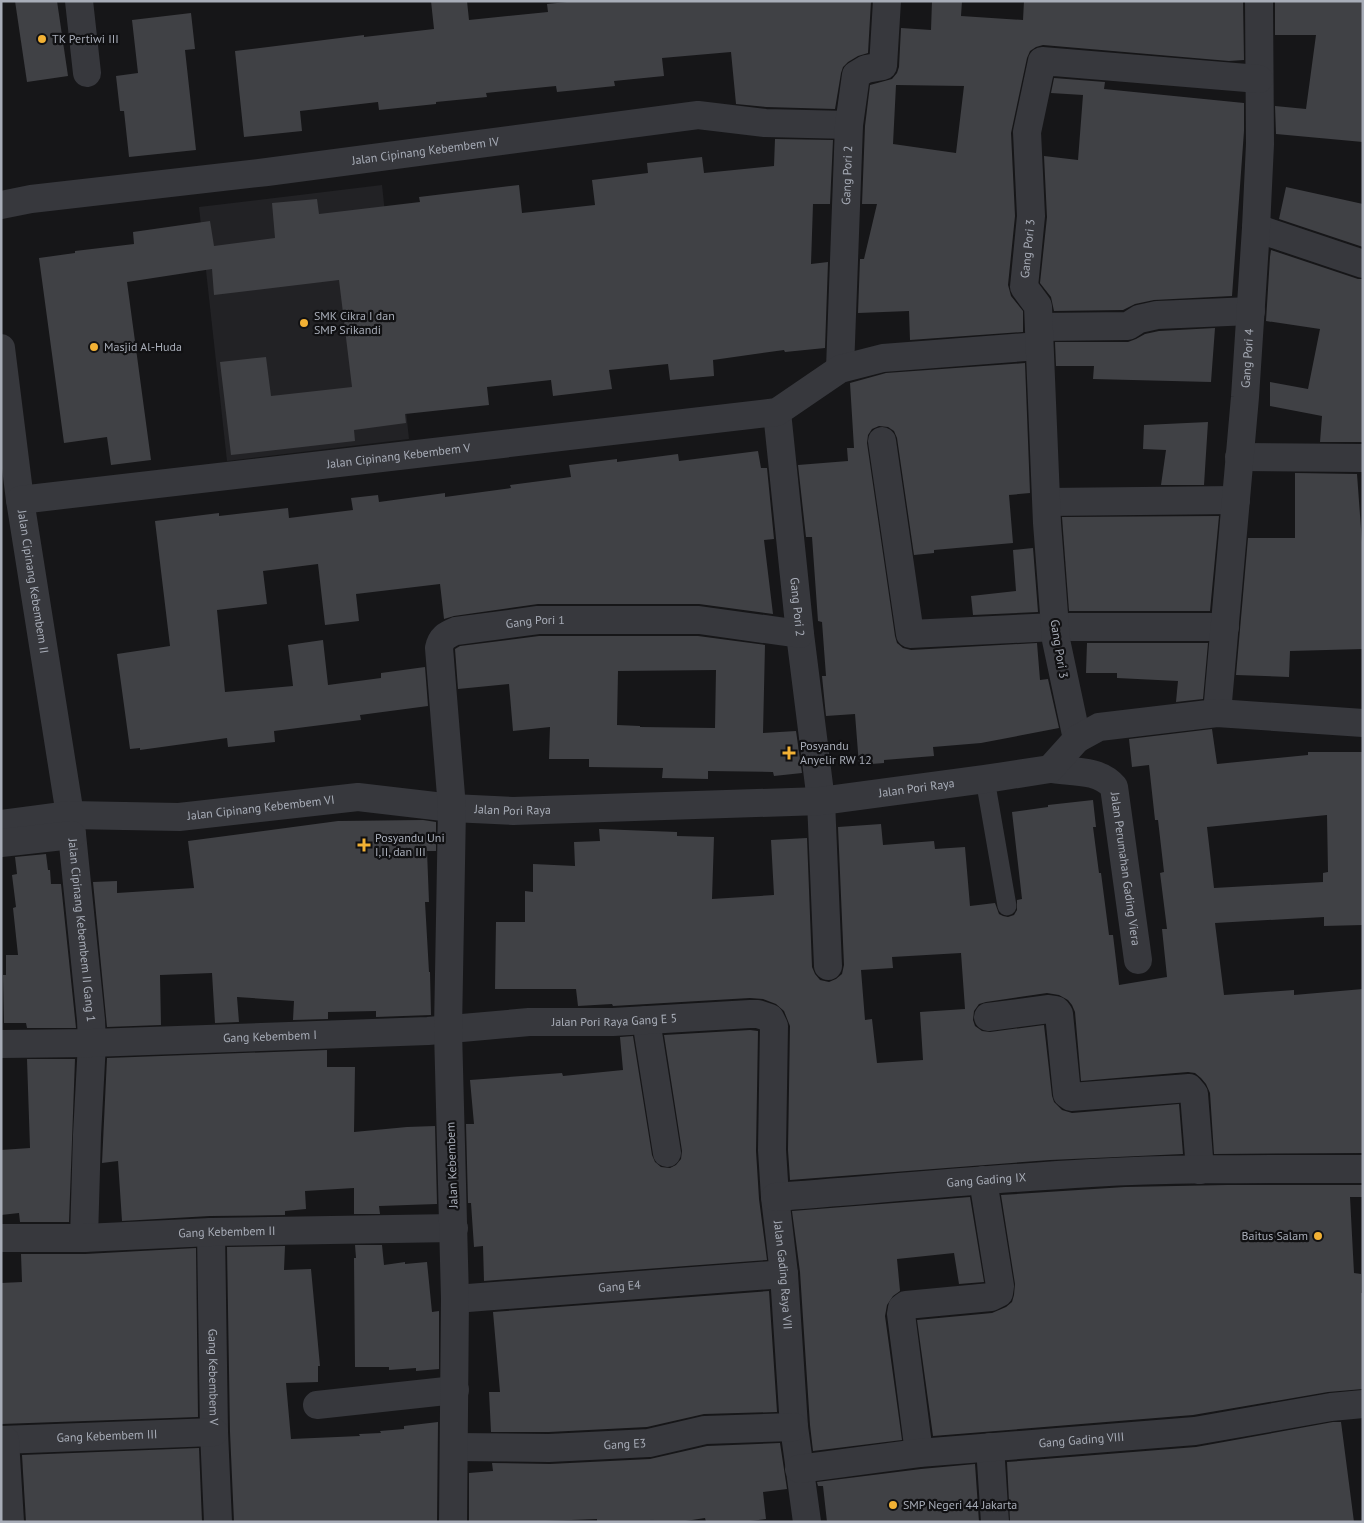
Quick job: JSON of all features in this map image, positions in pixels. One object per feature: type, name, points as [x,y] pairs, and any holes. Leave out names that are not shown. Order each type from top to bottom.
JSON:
[{"type":"street","points":[[79,1],[87,73]]},
{"type":"street","name":"Gang Pori 2","points":[[840,368],[849,126],[856,75],[882,66],[887,1]]},
{"type":"street","name":"Gang Pori 4","points":[[1217,713],[1236,500],[1256,228],[1260,144],[1259,1]]},
{"type":"street","name":"Gang Pori 3","points":[[1077,739],[1056,640],[1047,502],[1038,306],[1024,287],[1031,216],[1027,132],[1042,62],[1259,79]]},
{"type":"street","name":"Jalan Cipinang Kebembem IV","points":[[1,205],[31,199],[267,172],[698,115],[765,123],[849,126]]},
{"type":"street","points":[[1256,228],[1363,264]]},
{"type":"street","points":[[777,412],[840,368],[883,358],[1039,336],[1128,326],[1139,319],[1157,315],[1251,311]]},
{"type":"street","name":"Jalan Cipinang Kebembem II","points":[[1,348],[20,500],[71,825]]},
{"type":"street","name":"Gang Pori 2","points":[[777,412],[800,634],[821,801],[828,966]]},
{"type":"street","name":"Jalan Cipinang Kebembem V","points":[[20,500],[777,412]]},
{"type":"street","points":[[882,441],[910,634],[1055,627],[1225,627]]},
{"type":"street","points":[[1239,457],[1362,458]]},
{"type":"street","points":[[1047,502],[1236,500]]},
{"type":"street","name":"Gang Pori 1","points":[[452,808],[440,648],[441,641],[447,634],[456,631],[538,620],[699,620],[800,634]]},
{"type":"street","points":[[1050,769],[1077,739],[1099,727],[1217,713],[1363,723]]},
{"type":"street","name":"Jalan Pori Raya","points":[[452,808],[513,811],[821,801],[985,780],[1050,769]]},
{"type":"street","name":"Jalan Perumahan Gading Viera","points":[[1050,769],[1100,776],[1114,787],[1138,960]]},
{"type":"street","name":"Jalan Cipinang Kebembem VI","points":[[71,825],[179,817],[358,797],[452,808]]},
{"type":"street","name":"Jalan Kebembem","points":[[452,808],[448,1030],[456,1299],[453,1522]]},
{"type":"street","points":[[1,824],[71,825]]},
{"type":"street","points":[[1,843],[71,825]]},
{"type":"street","name":"Jalan Cipinang Kebembem II Gang 1","points":[[71,825],[92,1043]]},
{"type":"street","points":[[988,1017],[1049,1009],[1056,1010],[1059,1014],[1068,1094],[1071,1097],[1189,1088],[1194,1094],[1200,1170]]},
{"type":"street","name":"Jalan Pori Raya Gang E 5","points":[[448,1030],[529,1022],[613,1022],[758,1014],[770,1018],[774,1026]]},
{"type":"street","points":[[646,1020],[667,1152]]},
{"type":"street","name":"Jalan Gading Raya VII","points":[[774,1026],[772,1150],[775,1197],[784,1274],[794,1427],[807,1522]]},
{"type":"street","name":"Gang Kebembem I","points":[[1,1044],[92,1043],[448,1030]]},
{"type":"street","points":[[84,1238],[92,1043]]},
{"type":"street","name":"Gang Gading IX","points":[[775,1197],[1092,1173],[1363,1169]]},
{"type":"street","points":[[919,1453],[901,1314],[902,1308],[906,1305],[991,1296],[999,1293],[1000,1286],[983,1180]]},
{"type":"street","name":"Gang Kebembem II","points":[[1,1238],[84,1238],[211,1232],[454,1228]]},
{"type":"street","name":"Gang Kebembem V","points":[[211,1232],[214,1432],[218,1522]]},
{"type":"street","name":"Gang E4","points":[[456,1299],[784,1274]]},
{"type":"street","points":[[316,1405],[455,1390]]},
{"type":"street","name":"Gang Gading VIII","points":[[799,1469],[919,1453],[1195,1431],[1331,1407],[1363,1404]]},
{"type":"street","name":"Gang E3","points":[[455,1447],[549,1448],[649,1443],[705,1430],[794,1427]]},
{"type":"street","name":"Gang Kebembem III","points":[[3,1440],[214,1432]]},
{"type":"street","points":[[3,1440],[10,1522]]},
{"type":"street","points":[[990,1447],[996,1522]]},
{"type":"lane","points":[[985,780],[1007,906]]},
{"type":"shaded area","name":"SMK Cikra I dan SMP Srikandi","points":[[382,185],[409,439],[227,461],[199,207]]},
{"type":"building","name":"TK Pertiwi III","points":[[15,1],[57,1],[68,76],[27,82]]},
{"type":"building","points":[[431,1],[467,1],[469,20],[548,12],[547,4],[577,1],[871,1],[868,53],[858,56],[843,67],[835,109],[736,104],[731,52],[662,58],[664,76],[614,81],[615,86],[557,92],[556,86],[486,93],[487,97],[379,110],[378,102],[300,111],[302,131],[244,137],[235,51],[364,35],[364,37],[434,29]]},
{"type":"building","points":[[932,1],[962,1],[961,16],[1023,20],[1024,1],[1243,1],[1244,60],[1229,61],[1043,45],[1030,51],[1011,133],[1015,216],[1008,285],[1011,296],[1023,311],[1023,332],[910,340],[909,311],[858,313],[860,259],[864,259],[877,204],[862,204],[865,126],[870,85],[892,79],[897,73],[901,28],[931,30]],"holes":[[[896,85],[964,86],[956,153],[893,144]]]},
{"type":"building","points":[[1275,1],[1363,1],[1363,142],[1276,134],[1275,106],[1306,109],[1316,35],[1275,35]]},
{"type":"building","points":[[191,13],[195,49],[185,50],[196,150],[129,157],[124,111],[120,111],[116,76],[138,73],[132,20]]},
{"type":"building","points":[[1054,78],[1105,82],[1104,89],[1244,103],[1244,131],[1232,296],[1154,300],[1135,304],[1123,310],[1054,311],[1051,297],[1040,283],[1047,217],[1044,156],[1078,160],[1083,95],[1051,93]]},
{"type":"building","points":[[775,139],[833,140],[830,204],[813,204],[811,264],[828,262],[825,348],[785,352],[784,350],[713,360],[714,376],[670,380],[668,364],[609,370],[612,389],[553,396],[551,380],[487,387],[489,405],[405,414],[406,423],[354,430],[355,441],[231,455],[220,362],[266,357],[271,396],[352,387],[339,280],[214,295],[212,269],[127,282],[151,460],[111,465],[107,437],[64,443],[39,258],[75,253],[75,251],[134,244],[133,232],[210,221],[214,246],[275,238],[272,203],[317,199],[319,214],[420,202],[419,197],[519,185],[522,213],[595,205],[592,180],[648,173],[647,163],[702,157],[704,173],[774,166]]},
{"type":"building","points":[[1286,187],[1363,204],[1363,247],[1279,219]]},
{"type":"building","points":[[1271,250],[1358,279],[1363,279],[1363,442],[1320,442],[1322,416],[1270,406],[1270,382],[1308,389],[1320,329],[1266,321]]},
{"type":"building","points":[[1215,328],[1211,382],[1093,379],[1094,366],[1056,366],[1055,342],[1128,342],[1145,334],[1159,331]]},
{"type":"building","points":[[1025,363],[1030,493],[1009,495],[1013,543],[934,550],[934,553],[914,555],[897,438],[894,431],[888,427],[879,426],[872,429],[868,435],[867,443],[897,643],[903,648],[911,650],[1037,643],[1040,680],[1048,679],[1059,728],[981,743],[933,747],[934,756],[884,760],[884,763],[859,765],[855,714],[826,716],[822,676],[826,676],[822,622],[818,621],[812,537],[806,537],[798,465],[848,461],[847,448],[854,448],[850,383],[886,373]]},
{"type":"building","points":[[1208,422],[1204,485],[1161,485],[1166,450],[1143,449],[1144,425]]},
{"type":"building","points":[[758,451],[761,468],[767,468],[774,539],[764,540],[773,614],[699,604],[538,604],[444,619],[440,584],[356,594],[359,621],[325,625],[318,564],[263,571],[267,604],[217,610],[225,692],[293,686],[288,645],[323,640],[328,685],[381,678],[381,673],[425,667],[428,706],[360,715],[361,720],[274,731],[275,742],[228,747],[227,738],[140,750],[140,748],[130,749],[117,654],[170,646],[155,521],[219,513],[219,516],[288,508],[289,518],[353,510],[351,498],[378,495],[379,502],[445,493],[445,497],[511,488],[510,485],[571,477],[569,465],[617,459],[617,462],[678,454],[679,461]]},
{"type":"building","points":[[1295,473],[1357,474],[1363,556],[1363,649],[1290,651],[1289,677],[1236,675],[1248,538],[1295,538]]},
{"type":"building","points":[[1219,516],[1210,611],[1069,611],[1062,517]]},
{"type":"building","points":[[1033,548],[1038,612],[973,615],[971,596],[1016,591],[1013,550]]},
{"type":"building","points":[[539,636],[698,636],[765,645],[763,733],[796,731],[802,773],[774,776],[773,772],[708,771],[708,779],[662,778],[663,768],[589,767],[589,759],[549,759],[550,727],[513,731],[509,684],[458,689],[455,649],[460,646]],"holes":[[[716,670],[715,728],[617,725],[618,671]]]},
{"type":"building","points":[[1087,643],[1208,643],[1203,699],[1176,702],[1178,681],[1117,678],[1117,673],[1086,673]]},
{"type":"building","points":[[1212,729],[1217,764],[1308,755],[1308,752],[1363,752],[1363,925],[1324,926],[1324,917],[1215,923],[1224,995],[1294,990],[1294,995],[1363,989],[1363,1153],[1214,1154],[1210,1093],[1201,1078],[1195,1073],[1188,1072],[1081,1081],[1075,1012],[1068,1000],[1059,995],[1047,993],[979,1004],[974,1011],[973,1020],[975,1026],[982,1031],[990,1032],[1044,1025],[1052,1096],[1054,1102],[1062,1110],[1072,1113],[1179,1104],[1183,1154],[1050,1160],[790,1180],[788,1150],[790,1026],[784,1011],[776,1004],[763,999],[750,998],[613,1006],[612,1004],[578,1006],[576,989],[495,989],[496,922],[525,922],[525,891],[533,892],[533,864],[575,866],[574,842],[600,841],[599,829],[677,832],[677,836],[714,837],[712,899],[774,895],[771,840],[807,838],[812,967],[820,980],[829,982],[842,974],[844,965],[838,827],[881,824],[883,845],[934,841],[935,849],[965,847],[970,906],[995,903],[999,914],[1008,917],[1014,915],[1017,910],[1017,900],[1022,899],[1012,812],[1048,807],[1048,805],[1093,800],[1096,827],[1093,827],[1099,873],[1101,873],[1109,935],[1113,935],[1119,985],[1167,977],[1162,929],[1167,929],[1160,873],[1164,872],[1158,820],[1155,820],[1149,765],[1132,767],[1129,739]],"holes":[[[1327,815],[1328,872],[1323,873],[1323,882],[1214,888],[1207,827]],[[961,953],[965,1009],[920,1012],[923,1060],[877,1063],[872,1019],[865,1020],[861,970],[893,968],[892,957]]]},
{"type":"building","points":[[423,820],[436,822],[436,851],[427,851],[429,902],[425,902],[431,1015],[376,1017],[376,1011],[328,1012],[328,1019],[293,1020],[294,1001],[237,997],[239,1022],[215,1023],[212,973],[160,975],[161,1025],[107,1027],[93,882],[117,881],[117,893],[194,888],[188,841],[338,821]]},
{"type":"building","points":[[46,854],[51,884],[61,884],[76,1028],[27,1028],[26,1023],[4,1023],[3,975],[6,975],[6,955],[18,955],[13,908],[16,907],[12,875],[17,874],[15,857]]},
{"type":"building","points":[[758,1031],[756,1151],[759,1199],[767,1260],[484,1281],[483,1246],[474,1247],[471,1203],[468,1203],[466,1124],[474,1124],[470,1080],[562,1073],[563,1076],[623,1070],[620,1037],[633,1036],[652,1155],[655,1162],[661,1167],[670,1168],[681,1159],[682,1151],[664,1035]]},
{"type":"building","points":[[327,1050],[327,1067],[355,1067],[354,1132],[435,1126],[437,1204],[379,1206],[380,1214],[354,1214],[354,1188],[305,1191],[306,1209],[285,1211],[285,1215],[210,1216],[122,1221],[118,1161],[102,1163],[107,1058]]},
{"type":"building","points":[[27,1059],[75,1059],[69,1222],[20,1222],[19,1213],[1,1215],[1,1150],[30,1148]]},
{"type":"building","points":[[1363,1185],[1363,1197],[1350,1197],[1354,1273],[1361,1274],[1361,1293],[1363,1293],[1363,1389],[1328,1392],[1193,1415],[933,1436],[917,1320],[992,1313],[1012,1302],[1015,1284],[1001,1195],[1125,1187]]},
{"type":"building","points":[[970,1197],[984,1282],[959,1284],[954,1253],[897,1259],[900,1291],[893,1296],[887,1305],[885,1316],[902,1440],[813,1451],[800,1272],[792,1211]]},
{"type":"building","points":[[355,1245],[382,1245],[384,1265],[405,1262],[405,1264],[427,1262],[432,1312],[439,1311],[439,1369],[416,1371],[416,1368],[389,1370],[389,1367],[355,1367]]},
{"type":"building","points":[[285,1246],[284,1270],[311,1269],[320,1366],[318,1366],[318,1382],[286,1383],[291,1439],[360,1436],[359,1434],[381,1433],[380,1431],[404,1429],[404,1426],[438,1422],[437,1522],[234,1522],[230,1432],[227,1247]]},
{"type":"building","points":[[196,1248],[198,1417],[1,1424],[1,1283],[22,1282],[21,1254],[85,1254]]},
{"type":"building","points":[[769,1291],[777,1412],[704,1414],[647,1427],[549,1432],[491,1432],[489,1392],[500,1392],[493,1312]]},
{"type":"building","points":[[1341,1422],[1354,1522],[1010,1522],[1007,1462],[1196,1447]]},
{"type":"building","points":[[780,1443],[787,1489],[763,1492],[766,1519],[743,1522],[706,1522],[705,1518],[679,1522],[597,1522],[597,1519],[469,1522],[469,1473],[493,1471],[492,1463],[550,1464],[650,1459],[707,1446]]},
{"type":"building","points":[[199,1448],[202,1522],[26,1522],[22,1455]]},
{"type":"building","name":"SMP Negeri 44 Jakarta","points":[[975,1464],[979,1522],[827,1522],[823,1486],[818,1486],[817,1482],[921,1469]]},
{"type":"place","name":"TK Pertiwi III","points":[[42,39]]},
{"type":"place","name":"SMK Cikra I dan SMP Srikandi","points":[[304,323]]},
{"type":"place","name":"Masjid Al-Huda","points":[[94,347]]},
{"type":"place","name":"Posyandu Anyelir RW 12","points":[[789,753]]},
{"type":"place","name":"Posyandu Uni I,II, dan III","points":[[364,845]]},
{"type":"place","name":"Baitus Salam","points":[[1318,1236]]},
{"type":"place","name":"SMP Negeri 44 Jakarta","points":[[893,1505]]}]
